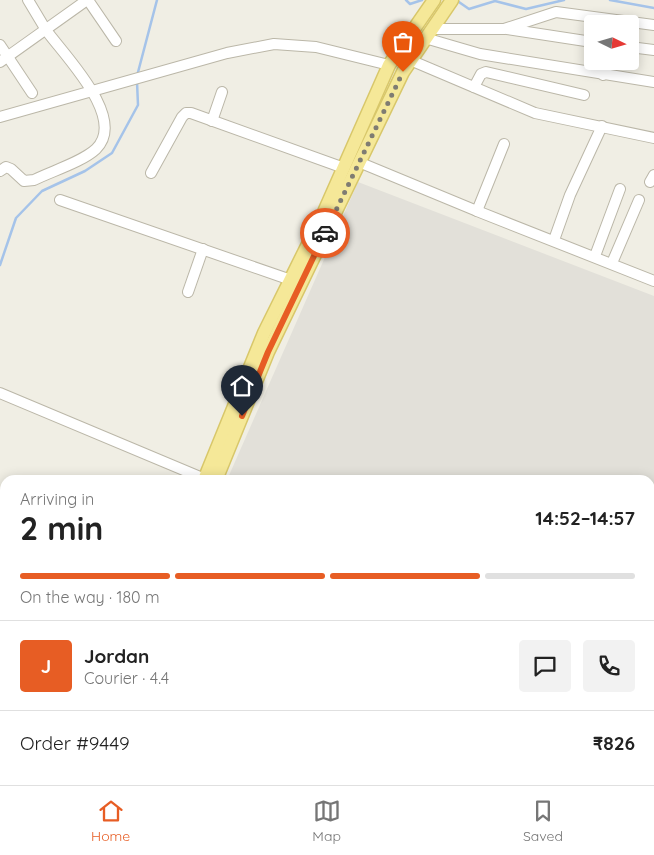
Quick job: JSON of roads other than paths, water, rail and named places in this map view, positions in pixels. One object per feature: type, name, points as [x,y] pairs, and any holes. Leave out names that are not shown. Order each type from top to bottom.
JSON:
[{"type":"main road","points":[[206,475],[264,333],[344,168],[389,65],[434,0]]},
{"type":"main road","points":[[218,475],[268,352],[383,113],[410,60],[452,0]]},
{"type":"main road","points":[[371,107],[383,113]]},
{"type":"street","points":[[0,171],[6,167],[11,169],[19,178],[28,182],[71,163],[96,149],[103,139],[104,127],[101,108],[93,90],[46,30],[28,0]]},
{"type":"street","points":[[4,59],[87,0],[116,41]]},
{"type":"street","points":[[504,29],[556,12],[654,25]]},
{"type":"street","points":[[431,30],[504,29],[584,41]]},
{"type":"street","points":[[431,30],[480,54],[654,82]]},
{"type":"street","points":[[0,118],[227,53],[274,44],[316,48],[389,65]]},
{"type":"street","points":[[0,45],[4,59],[32,92]]},
{"type":"street","points":[[639,48],[654,50]]},
{"type":"street","points":[[410,60],[535,112],[654,138]]},
{"type":"street","points":[[603,74],[604,70]]},
{"type":"street","points":[[474,87],[481,74],[486,72],[584,95]]},
{"type":"street","points":[[212,121],[222,92]]},
{"type":"street","points":[[151,173],[182,117],[186,114],[212,121],[344,168]]},
{"type":"street","points":[[554,240],[570,195],[602,126]]},
{"type":"street","points":[[477,211],[504,144]]},
{"type":"street","points":[[361,162],[477,211],[653,277]]},
{"type":"street","points":[[595,256],[620,189]]},
{"type":"street","points":[[60,200],[291,280]]},
{"type":"street","points":[[612,263],[639,200]]},
{"type":"street","points":[[188,292],[203,249]]},
{"type":"street","points":[[0,393],[192,475]]},
{"type":"waterway","points":[[137,76],[157,0]]},
{"type":"waterway","points":[[406,0],[410,4],[422,0]]},
{"type":"waterway","points":[[456,0],[469,9],[495,1],[526,9],[564,0]]},
{"type":"waterway","points":[[610,0],[654,8]]},
{"type":"waterway","points":[[0,265],[16,218],[42,191],[85,171],[112,153],[138,105],[137,82]]}]
